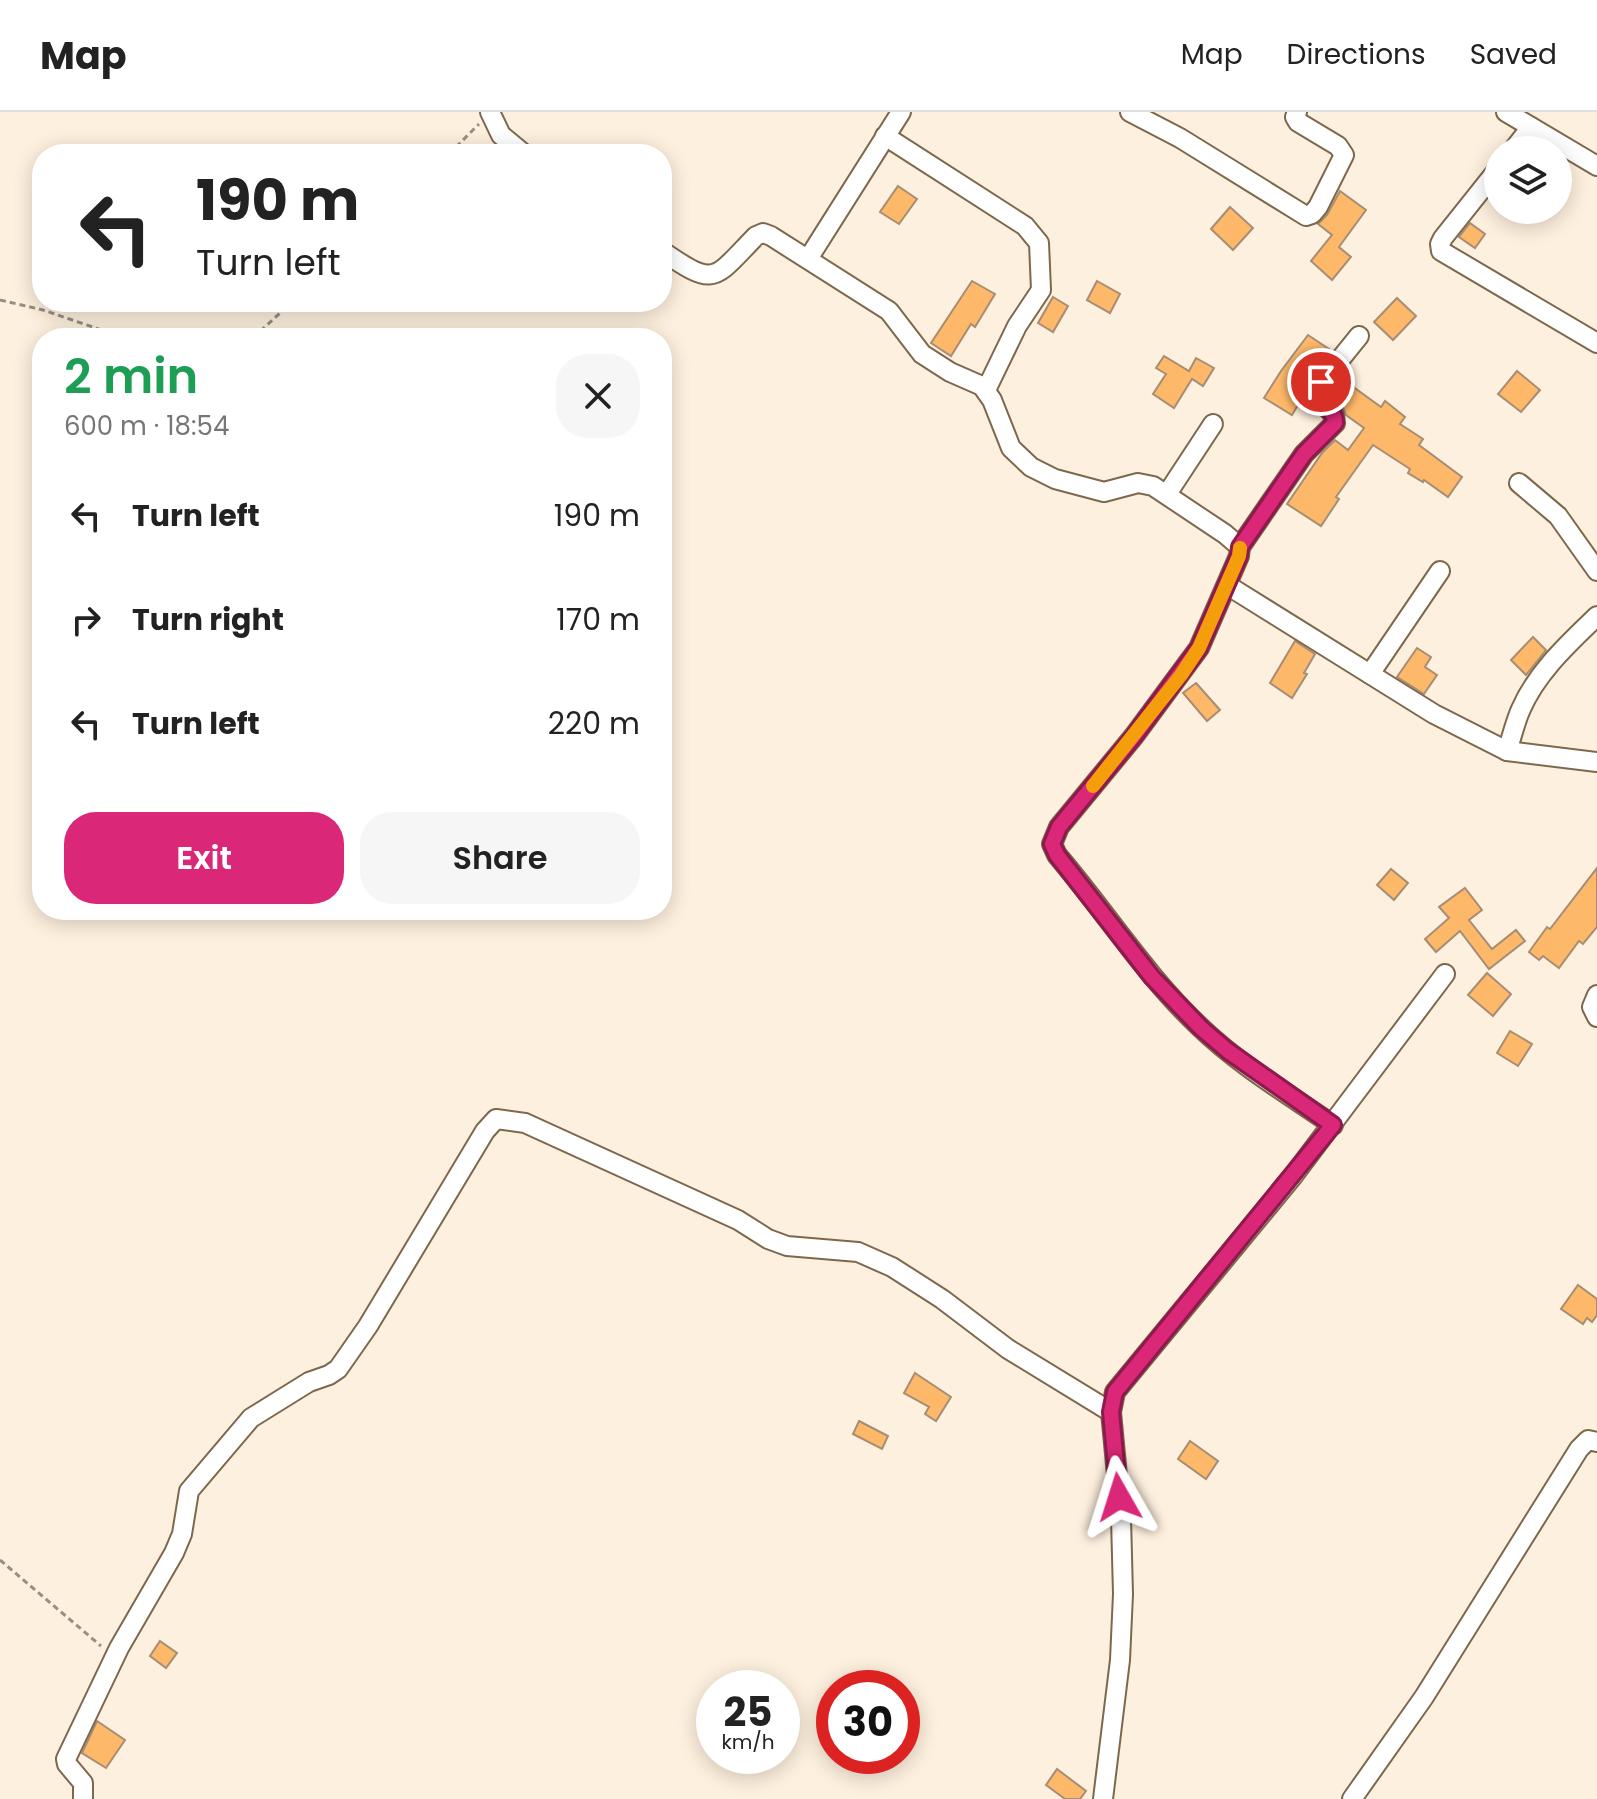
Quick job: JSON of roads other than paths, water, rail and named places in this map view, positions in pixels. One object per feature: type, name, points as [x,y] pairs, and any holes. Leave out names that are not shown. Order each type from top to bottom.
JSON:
[{"type":"street","points":[[490,112],[501,135],[512,144]]},
{"type":"street","points":[[808,259],[901,112]]},
{"type":"street","points":[[1130,112],[1180,138],[1306,216],[1318,207],[1344,155],[1338,146],[1298,122],[1295,117],[1297,112]]},
{"type":"street","points":[[1506,112],[1597,166]]},
{"type":"street","points":[[1524,136],[1531,127]]},
{"type":"street","points":[[885,136],[1025,226],[1039,243],[1041,290],[1017,326],[986,390]]},
{"type":"street","points":[[1484,187],[1443,238],[1441,251],[1597,343]]},
{"type":"street","points":[[672,258],[690,271],[711,275],[720,272],[756,236],[763,233],[889,311],[922,354],[986,390],[1011,448],[1031,467],[1055,479],[1104,492],[1138,483],[1153,486],[1240,547]]},
{"type":"street","points":[[1333,1125],[1228,1051],[1193,1021],[1152,977],[1057,855],[1052,844],[1059,827],[1199,648],[1239,556],[1240,547],[1304,454],[1335,423],[1336,417],[1321,401],[1317,388],[1359,336]]},
{"type":"street","points":[[1167,494],[1213,424]]},
{"type":"street","points":[[1519,483],[1558,516],[1597,571]]},
{"type":"street","points":[[1370,674],[1440,571]]},
{"type":"street","points":[[1227,585],[1434,714],[1507,751],[1597,762]]},
{"type":"street","points":[[1507,751],[1528,695],[1554,658],[1597,616]]},
{"type":"street","points":[[1103,1799],[1120,1660],[1123,1594],[1121,1518],[1111,1412],[1115,1392],[1333,1125],[1445,974]]},
{"type":"street","points":[[1597,995],[1592,1007],[1597,1017]]},
{"type":"street","points":[[83,1799],[83,1783],[66,1759],[114,1657],[174,1553],[182,1534],[189,1491],[251,1418],[309,1382],[338,1369],[368,1326],[485,1131],[491,1123],[501,1118],[525,1123],[578,1146],[738,1220],[768,1239],[787,1246],[858,1252],[892,1267],[942,1299],[1008,1349],[1111,1412]]},
{"type":"street","points":[[1352,1799],[1424,1697],[1579,1449],[1588,1440],[1597,1442]]}]
